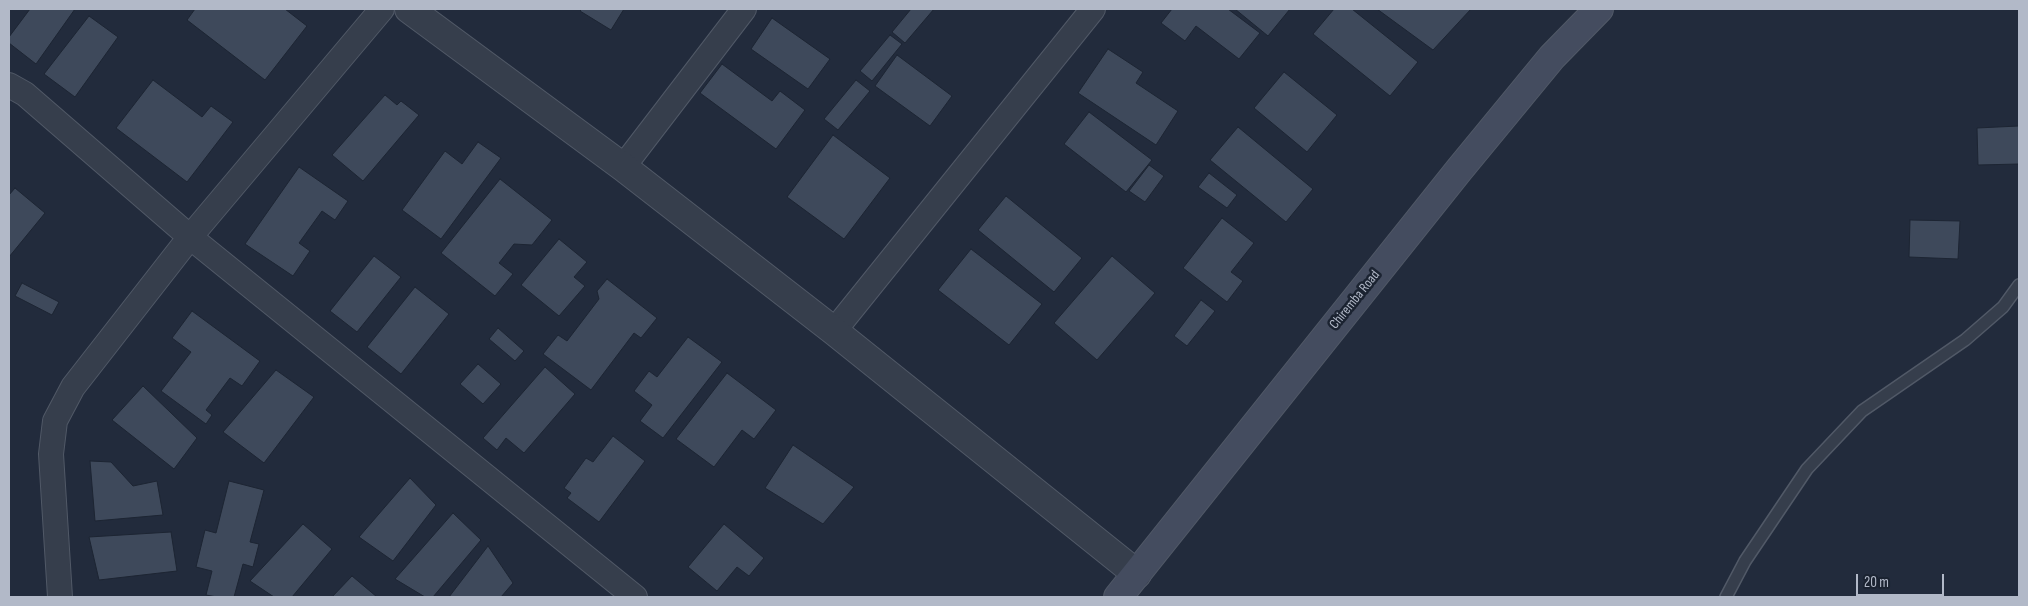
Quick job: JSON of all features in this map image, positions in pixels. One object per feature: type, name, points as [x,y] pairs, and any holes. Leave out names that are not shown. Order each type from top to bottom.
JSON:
[{"type":"main road","name":"Chiremba Road","points":[[1118,597],[1465,163],[1552,57],[1599,9]]},
{"type":"street","points":[[60,597],[51,454],[55,421],[73,387],[190,237],[382,9]]},
{"type":"street","points":[[409,9],[623,167],[834,331],[1136,574]]},
{"type":"street","points":[[623,167],[744,9]]},
{"type":"street","points":[[834,331],[1093,9]]},
{"type":"street","points":[[9,85],[25,94],[190,237],[635,597]]},
{"type":"lane","points":[[1726,597],[1745,561],[1806,469],[1862,411],[1964,340],[2003,307],[2019,285]]},
{"type":"building","points":[[30,9],[75,9],[36,64],[9,43],[9,37]]},
{"type":"building","points":[[195,9],[285,9],[307,26],[265,80],[187,20]]},
{"type":"building","points":[[582,9],[624,9],[611,30],[580,11]]},
{"type":"building","points":[[911,9],[934,9],[905,43],[892,32]]},
{"type":"building","points":[[1172,9],[1228,9],[1260,33],[1239,59],[1196,26],[1185,41],[1161,23]]},
{"type":"building","points":[[1235,9],[1290,9],[1268,36]]},
{"type":"building","points":[[1334,9],[1352,9],[1418,62],[1390,96],[1313,34]]},
{"type":"building","points":[[1377,9],[1471,9],[1433,50]]},
{"type":"building","points":[[89,16],[118,37],[75,97],[44,74]]},
{"type":"building","points":[[772,18],[830,59],[808,89],[751,49]]},
{"type":"building","points":[[890,35],[902,44],[872,81],[860,71]]},
{"type":"building","points":[[1108,49],[1143,72],[1136,83],[1178,111],[1156,145],[1078,93]]},
{"type":"building","points":[[897,55],[952,96],[930,126],[875,86]]},
{"type":"building","points":[[722,64],[772,101],[780,91],[805,110],[776,149],[700,93]]},
{"type":"building","points":[[1284,72],[1337,115],[1307,152],[1254,108]]},
{"type":"building","points":[[153,80],[202,117],[211,106],[233,122],[187,182],[116,128]]},
{"type":"building","points":[[856,80],[870,91],[838,130],[824,119]]},
{"type":"building","points":[[385,95],[397,105],[401,101],[419,115],[363,181],[332,155]]},
{"type":"building","points":[[1089,112],[1152,160],[1126,192],[1064,144]]},
{"type":"building","points":[[2019,126],[2019,164],[1978,165],[1977,128]]},
{"type":"building","points":[[1238,127],[1313,189],[1286,222],[1210,160]]},
{"type":"building","points":[[833,135],[890,178],[844,239],[787,197]]},
{"type":"building","points":[[478,142],[501,158],[441,239],[402,210],[445,151],[462,164]]},
{"type":"building","points":[[1149,165],[1164,176],[1145,202],[1129,191]]},
{"type":"building","points":[[299,167],[348,201],[335,220],[322,211],[299,243],[310,251],[293,276],[245,244]]},
{"type":"building","points":[[1209,173],[1237,195],[1227,208],[1198,187]]},
{"type":"building","points":[[500,179],[552,220],[532,245],[514,244],[499,263],[513,274],[495,296],[441,253]]},
{"type":"building","points":[[15,188],[45,213],[9,257],[9,195]]},
{"type":"building","points":[[1006,196],[1082,258],[1054,292],[978,230]]},
{"type":"building","points":[[1222,218],[1254,243],[1231,272],[1243,281],[1227,302],[1183,268]]},
{"type":"building","points":[[1910,220],[1960,221],[1958,259],[1909,257]]},
{"type":"building","points":[[559,239],[587,262],[574,277],[585,286],[559,316],[521,285]]},
{"type":"building","points":[[971,249],[1042,304],[1009,345],[938,290]]},
{"type":"building","points":[[374,256],[401,277],[357,332],[330,311]]},
{"type":"building","points":[[1112,256],[1155,293],[1097,360],[1054,323]]},
{"type":"building","points":[[607,279],[657,318],[641,338],[634,333],[591,390],[543,354],[558,335],[567,341],[599,299],[597,291]]},
{"type":"building","points":[[22,283],[59,302],[52,315],[15,296]]},
{"type":"building","points":[[415,287],[449,314],[401,374],[367,347]]},
{"type":"building","points":[[1201,300],[1215,311],[1187,346],[1174,336]]},
{"type":"building","points":[[192,311],[260,361],[242,386],[230,378],[206,410],[212,415],[206,424],[161,391],[191,352],[172,338]]},
{"type":"building","points":[[498,328],[524,351],[515,361],[489,339]]},
{"type":"building","points":[[688,337],[722,362],[663,438],[640,421],[652,405],[634,391],[649,371],[657,377]]},
{"type":"building","points":[[478,364],[501,384],[483,404],[460,384]]},
{"type":"building","points":[[545,367],[575,394],[524,453],[506,438],[497,450],[483,438]]},
{"type":"building","points":[[276,370],[314,397],[264,463],[223,432]]},
{"type":"building","points":[[727,373],[776,410],[754,439],[742,430],[714,467],[676,439]]},
{"type":"building","points":[[143,386],[197,438],[174,469],[112,420]]},
{"type":"building","points":[[613,436],[645,461],[599,522],[567,498],[571,493],[564,488],[586,458],[593,462]]},
{"type":"building","points":[[793,445],[854,487],[823,524],[765,488]]},
{"type":"building","points":[[90,461],[111,462],[133,486],[157,481],[163,515],[95,521]]},
{"type":"building","points":[[410,478],[436,505],[393,561],[359,537]]},
{"type":"building","points":[[229,481],[264,490],[250,542],[259,544],[253,567],[243,564],[234,597],[217,597],[206,595],[212,571],[196,567],[205,530],[216,533]]},
{"type":"building","points":[[453,513],[481,540],[433,597],[425,597],[395,579]]},
{"type":"building","points":[[303,524],[332,549],[292,597],[274,597],[250,581]]},
{"type":"building","points":[[724,524],[764,558],[749,576],[737,567],[717,591],[688,567]]},
{"type":"building","points":[[171,532],[177,571],[99,580],[89,537]]},
{"type":"building","points":[[488,546],[513,583],[501,597],[449,597]]},
{"type":"building","points":[[352,576],[377,597],[332,597]]}]
